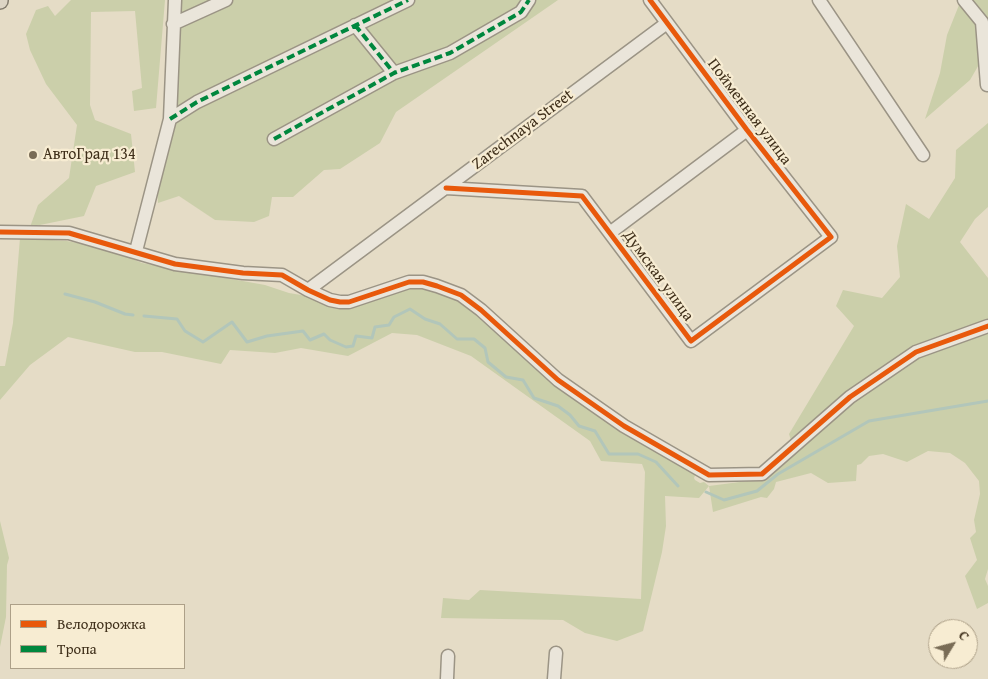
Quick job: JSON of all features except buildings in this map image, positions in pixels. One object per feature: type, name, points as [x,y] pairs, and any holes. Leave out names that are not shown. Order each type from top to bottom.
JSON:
[{"type":"street","points":[[136,251],[170,119],[175,0]]},
{"type":"street","points":[[173,24],[226,0]]},
{"type":"street","points":[[170,119],[197,102],[408,0]]},
{"type":"street","points":[[274,139],[394,74],[450,53],[521,12],[529,0]]},
{"type":"street","name":"Пойменная улица","points":[[650,0],[747,130],[831,237]]},
{"type":"street","points":[[819,0],[923,155]]},
{"type":"street","points":[[964,0],[982,22],[987,85]]},
{"type":"street","name":"Zarechnaya Street","points":[[308,290],[667,23]]},
{"type":"street","points":[[356,25],[394,74]]},
{"type":"street","points":[[611,232],[747,130]]},
{"type":"street","name":"Думская улица","points":[[446,188],[582,196],[611,232],[691,341],[831,237]]},
{"type":"street","points":[[0,232],[70,233],[175,264],[243,273],[282,275],[330,300],[349,302],[409,282],[423,282],[461,295],[481,310],[558,380],[624,426],[709,475],[762,474],[850,397],[916,352],[988,326]]},
{"type":"street","points":[[554,679],[556,653]]},
{"type":"street","points":[[447,679],[448,656]]},
{"type":"green space","points":[[71,0],[165,0],[156,108],[134,111],[132,91],[142,88],[135,11],[91,12],[90,105],[95,120],[131,134],[135,172],[96,186],[84,216],[30,227],[38,205],[69,178],[77,125],[46,84],[30,50],[26,34],[36,10],[48,6],[55,16]]},
{"type":"green space","points":[[179,0],[558,0],[396,112],[380,143],[340,169],[324,170],[293,197],[272,197],[269,216],[254,222],[215,220],[179,196],[158,203],[155,154],[165,122]]},
{"type":"green space","points":[[961,0],[988,0],[988,49],[970,80],[925,119],[940,73],[947,35]]},
{"type":"green space","points":[[988,123],[988,207],[975,219],[960,242],[988,278],[988,569],[985,579],[988,586],[988,603],[977,609],[965,576],[977,560],[970,538],[976,532],[974,520],[980,494],[979,481],[965,463],[950,453],[928,451],[907,462],[883,454],[869,456],[861,464],[857,465],[856,481],[828,483],[811,473],[776,482],[774,489],[767,498],[761,497],[713,512],[709,486],[755,480],[771,473],[795,453],[789,434],[854,326],[836,306],[843,290],[882,298],[900,277],[897,246],[906,204],[929,219],[955,178],[956,150]]},
{"type":"green space","points":[[20,238],[67,241],[108,249],[142,263],[265,285],[289,293],[313,297],[336,308],[345,309],[406,287],[438,291],[470,307],[529,357],[696,473],[695,480],[700,483],[704,482],[709,486],[699,498],[665,496],[666,526],[662,552],[643,631],[617,641],[585,633],[563,620],[441,618],[443,598],[469,600],[480,590],[641,599],[645,472],[642,464],[601,461],[590,441],[471,356],[417,335],[392,333],[348,356],[301,348],[275,353],[230,350],[221,364],[162,352],[135,352],[68,337],[30,365],[0,400],[0,366],[5,366],[13,323]]},
{"type":"green space","points":[[0,521],[9,558],[7,565],[6,617],[0,647]]},
{"type":"waterway","points":[[65,294],[133,315]]},
{"type":"waterway","points":[[144,316],[177,319],[185,331],[203,342],[232,322],[247,342],[267,336],[303,331],[310,340],[324,334],[330,340],[346,347],[353,346],[356,336],[372,338],[375,327],[389,325],[394,317],[410,309],[425,319],[440,324],[457,339],[474,339],[485,348],[488,362],[506,377],[523,380],[534,398],[558,406],[570,415],[579,426],[595,431],[609,454],[638,454],[656,462],[678,486]]},
{"type":"waterway","points":[[706,492],[724,500],[757,491],[778,474],[869,421],[988,401]]},
{"type":"marked path","points":[[170,119],[197,102],[408,0]]},
{"type":"marked path","points":[[274,139],[394,73],[450,53],[521,12],[529,0]]},
{"type":"marked path","points":[[355,25],[394,73]]},
{"type":"cycle path","points":[[446,188],[582,196],[691,341],[831,237],[747,130],[650,0]]},
{"type":"cycle path","points":[[0,232],[69,233],[175,264],[243,273],[282,275],[308,290],[330,300],[340,302],[349,302],[409,282],[423,282],[437,286],[461,295],[481,310],[558,380],[624,426],[709,475],[762,474],[850,397],[916,352],[988,326]]},
{"type":"place","name":"АвтоГрад 134","points":[[33,155]]}]
